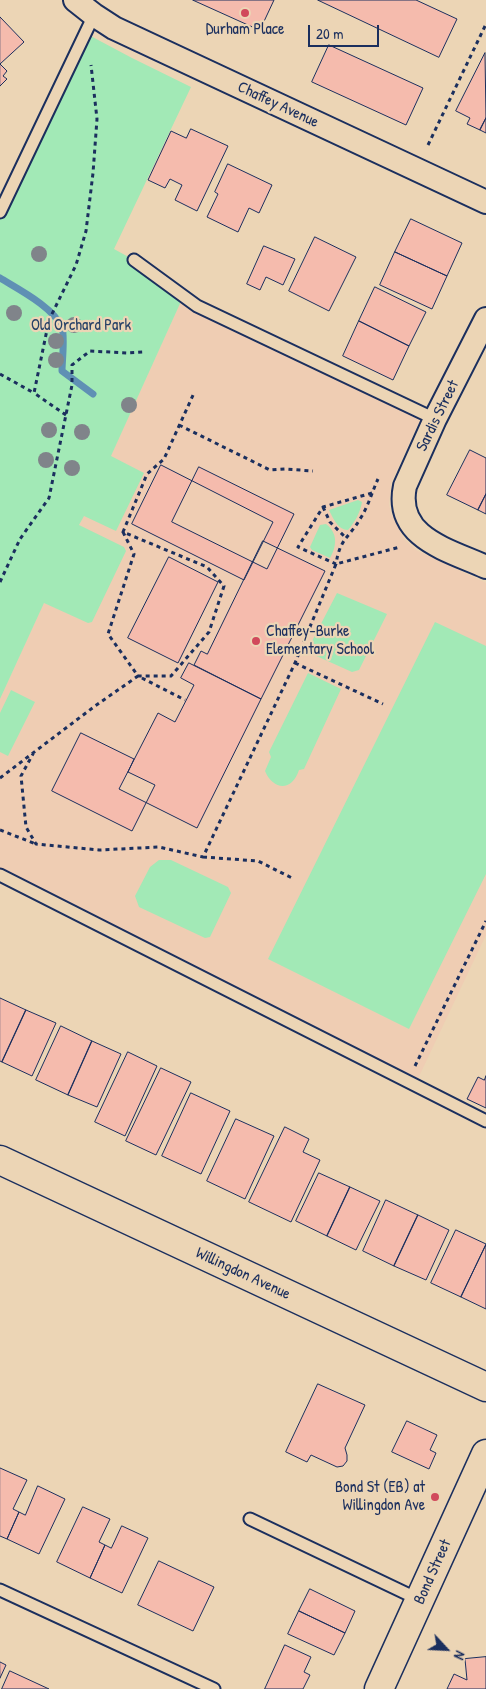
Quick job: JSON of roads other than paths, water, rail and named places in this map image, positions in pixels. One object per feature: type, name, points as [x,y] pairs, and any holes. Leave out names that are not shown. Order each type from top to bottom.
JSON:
[{"type":"main road","name":"Willingdon Avenue","points":[[0,1160],[486,1387]]},
{"type":"main road","name":"Bond Street","points":[[379,1689],[486,1454]]},
{"type":"street","name":"Chaffey Avenue","points":[[75,0],[114,28],[486,202]]},
{"type":"street","name":"Sardis Street","points":[[486,319],[435,419],[405,486],[402,497],[406,516],[411,526],[420,535],[486,568]]},
{"type":"lane","points":[[0,212],[94,15]]},
{"type":"lane","points":[[134,260],[197,306],[435,419]]},
{"type":"lane","points":[[0,875],[486,1122]]},
{"type":"lane","points":[[250,1519],[420,1600]]},
{"type":"lane","points":[[0,1590],[214,1689]]},
{"type":"waterway","points":[[0,278],[52,313],[62,328],[62,371],[93,394]]},
{"type":"place","name":"Durham Place","points":[[245,13]]},
{"type":"place","name":"Chaffey-Burke Elementary School","points":[[256,641]]},
{"type":"place","name":"Bond St (EB) at Willingdon Ave","points":[[435,1497]]},
{"type":"park label","name":"Old Orchard Park","points":[[81,326]]}]
